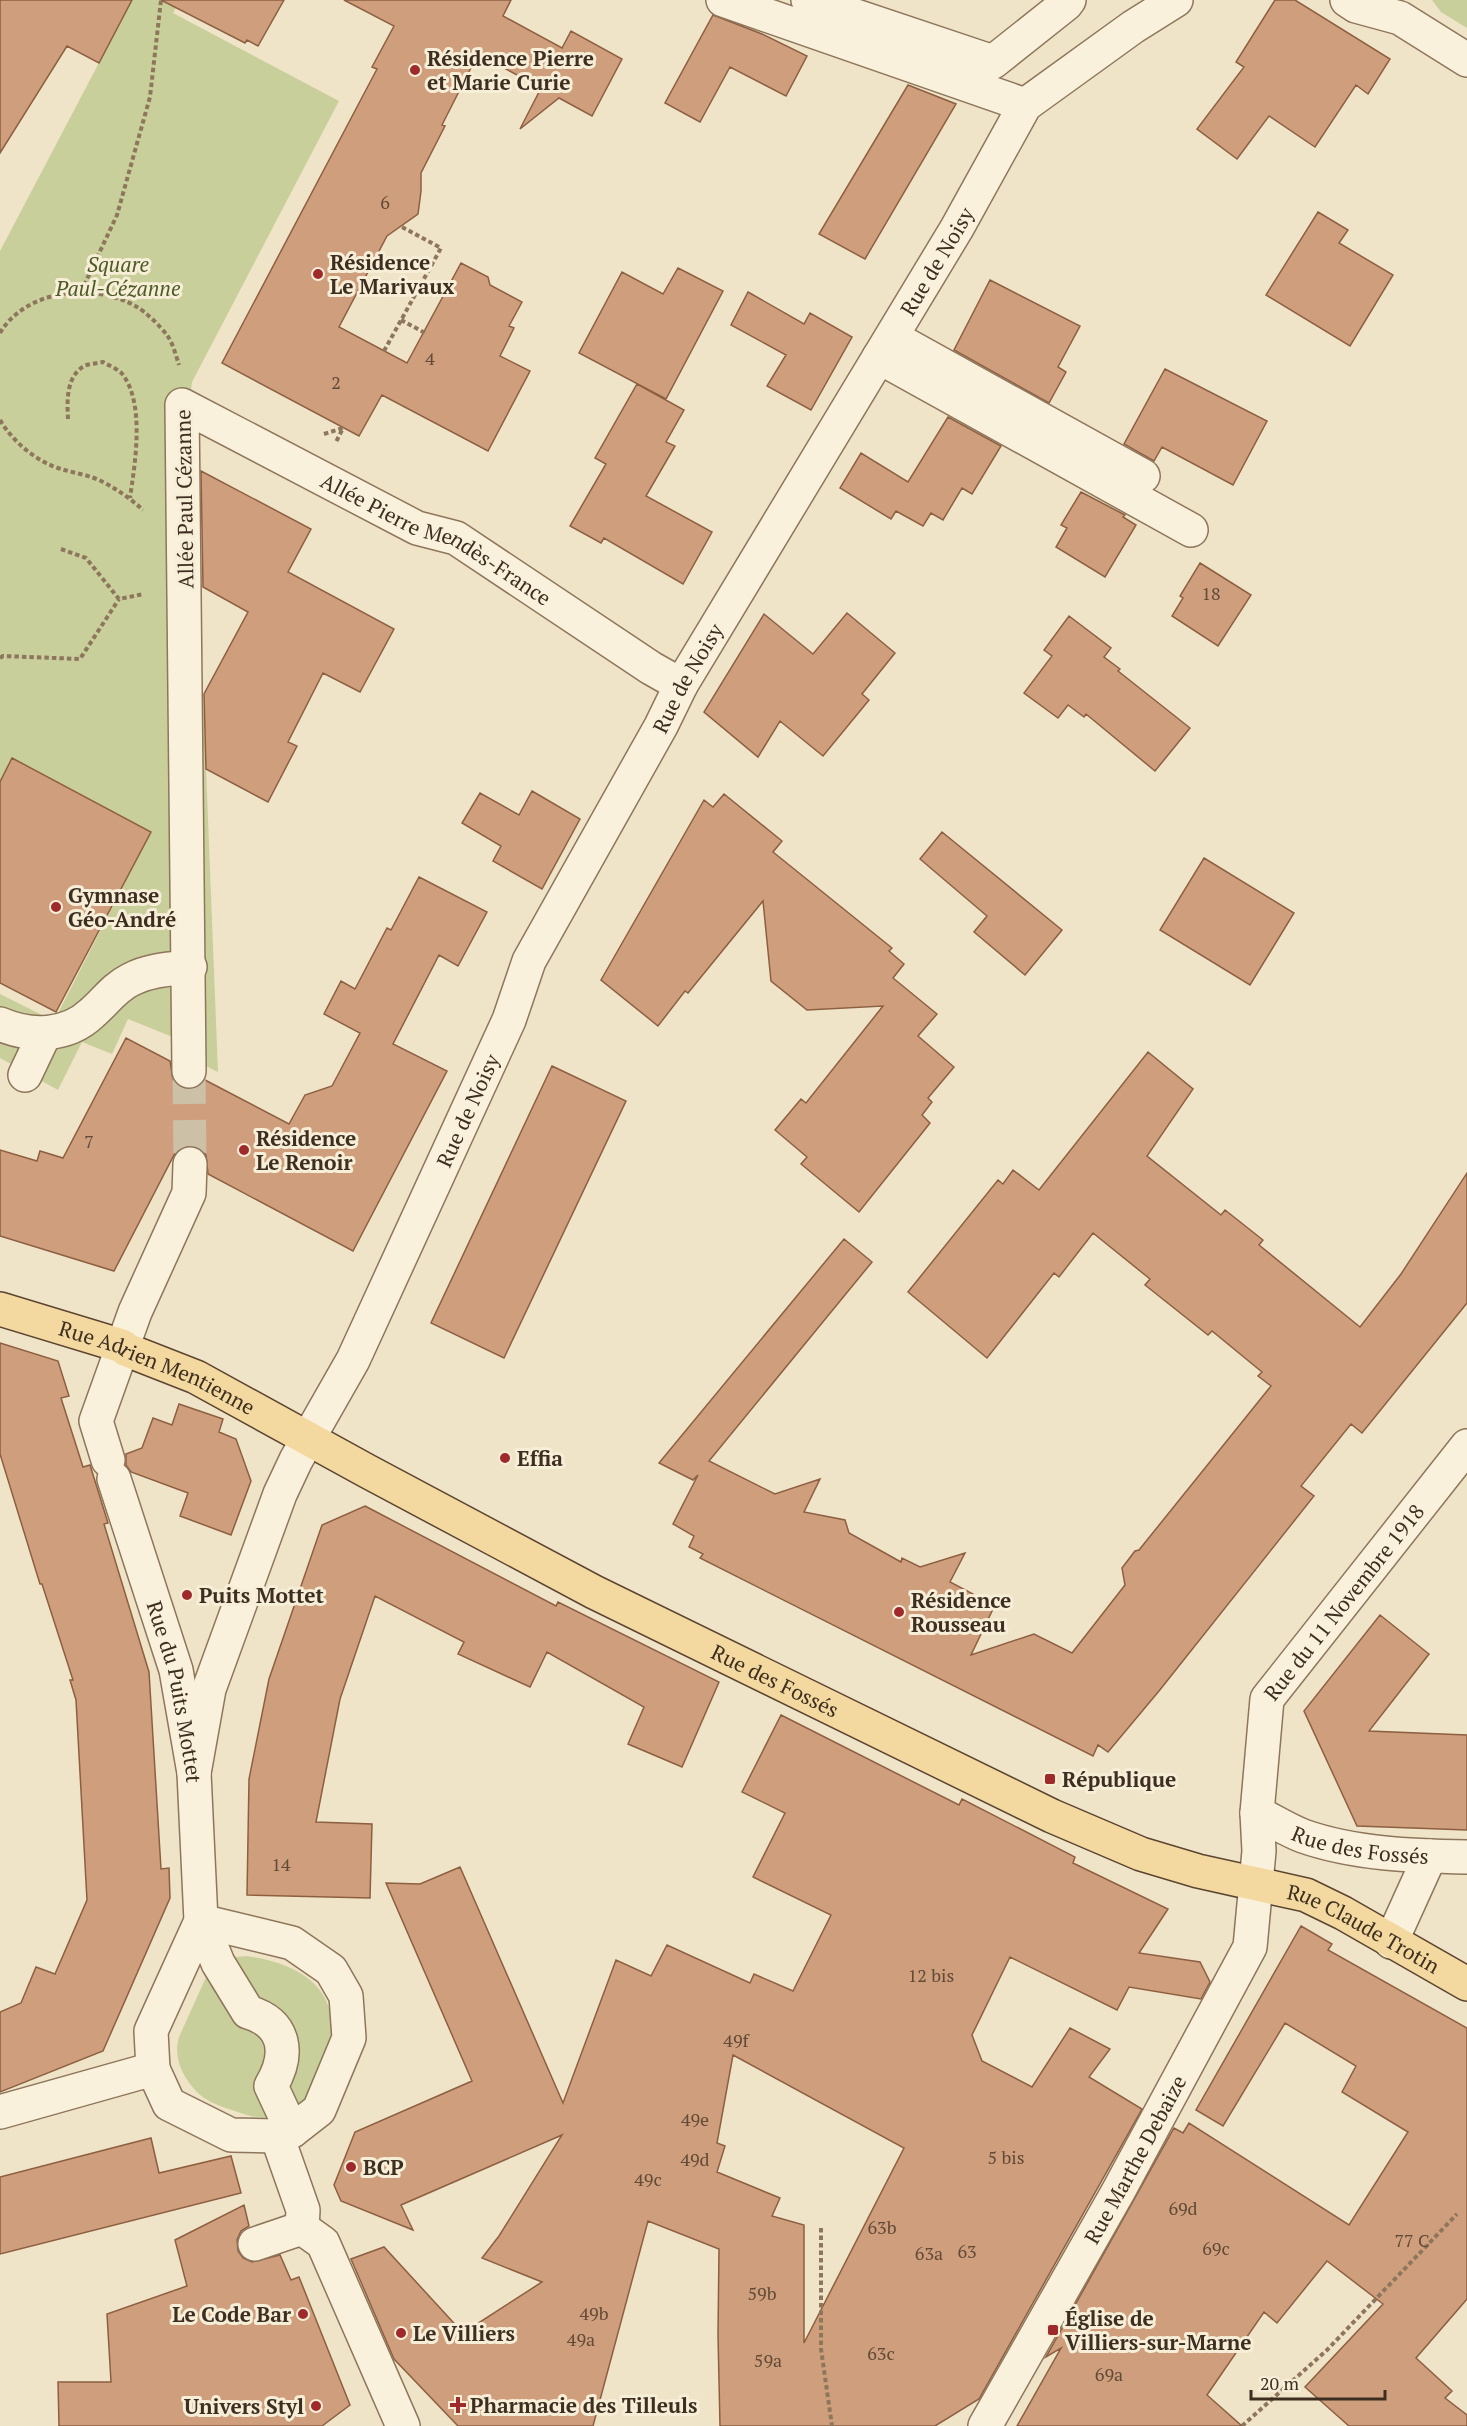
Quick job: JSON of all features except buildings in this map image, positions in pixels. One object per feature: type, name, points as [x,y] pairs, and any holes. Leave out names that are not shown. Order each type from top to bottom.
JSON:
[{"type":"main road","name":"Rue Adrien Mentienne","points":[[0,1308],[122,1347],[196,1377],[310,1439]]},
{"type":"main road","name":"Rue des Fossés","points":[[310,1439],[594,1592],[1052,1816],[1141,1854],[1198,1872],[1256,1884]]},
{"type":"main road","name":"Rue Claude Trotin","points":[[1256,1884],[1306,1894],[1467,1984]]},
{"type":"street","points":[[723,0],[1025,105]]},
{"type":"street","points":[[808,0],[993,62],[1069,0]]},
{"type":"street","name":"Rue de Noisy","points":[[310,1439],[353,1360],[509,1020],[529,961],[661,726],[681,685],[957,228],[1025,105],[1133,27],[1176,0]]},
{"type":"street","points":[[1347,0],[1356,6],[1395,9],[1467,60]]},
{"type":"street","points":[[886,347],[1143,476]]},
{"type":"street","points":[[886,347],[1191,530]]},
{"type":"street","name":"Allée Pierre Mendès-France","points":[[182,405],[417,528],[456,538],[651,668],[681,685]]},
{"type":"street","name":"Allée Paul Cézanne","points":[[182,405],[190,967],[189,1071]]},
{"type":"street","points":[[0,1024],[8,1028],[45,1034],[60,1031],[76,1025],[92,1014],[111,993],[130,980],[154,971],[190,967]]},
{"type":"street","points":[[25,1075],[45,1034]]},
{"type":"street","points":[[122,1347],[135,1312],[189,1192],[190,1164]]},
{"type":"street","name":"Rue du Puits Mottet","points":[[122,1347],[96,1421],[176,1670],[194,1773]]},
{"type":"street","name":"Rue du Puits Mottet","points":[[194,1773],[209,1689],[280,1494],[296,1460],[310,1439]]},
{"type":"street","name":"Rue du 11 Novembre 1918","points":[[1256,1884],[1259,1851],[1257,1813],[1267,1699],[1467,1446]]},
{"type":"street","points":[[194,1773],[201,1921],[218,1963],[248,2012],[272,2022],[279,2033],[282,2061],[271,2086],[303,2210],[302,2228]]},
{"type":"street","name":"Rue des Fossés","points":[[1257,1813],[1301,1835],[1340,1847],[1430,1856],[1467,1857]]},
{"type":"street","points":[[1391,1942],[1430,1856]]},
{"type":"street","name":"Rue Marthe Debaize","points":[[985,2426],[1119,2190],[1250,1947],[1256,1884]]},
{"type":"street","points":[[201,1921],[292,1943],[331,1970],[346,1996],[349,2038],[319,2110],[284,2134],[231,2135],[170,2104],[153,2068],[151,2031],[201,1921]]},
{"type":"street","points":[[0,2112],[153,2068]]},
{"type":"street","points":[[255,2244],[302,2228]]},
{"type":"street","points":[[302,2228],[323,2242],[403,2426]]},
{"type":"path","points":[[81,292],[117,215],[150,97],[163,0]]},
{"type":"path","points":[[384,351],[441,248],[402,227]]},
{"type":"path","name":"Allée Paul Cézanne","points":[[0,333],[4,326],[32,303],[47,297],[81,292],[102,294],[137,307],[168,336],[182,375],[182,405]]},
{"type":"path","points":[[401,320],[427,334]]},
{"type":"path","points":[[68,419],[69,389],[72,381],[84,366],[103,362],[122,373],[132,392],[138,440],[130,498]]},
{"type":"path","points":[[0,420],[6,430],[26,450],[57,468],[100,480],[130,498],[145,512]]},
{"type":"path","name":"Allée Pierre Mendès-France","points":[[316,437],[343,428],[337,439]]},
{"type":"path","points":[[62,549],[86,558],[119,599]]},
{"type":"path","points":[[0,658],[3,656],[80,659],[119,599],[185,584]]},
{"type":"path","points":[[1242,2426],[1327,2350],[1457,2214]]},
{"type":"path","points":[[822,2228],[822,2349],[832,2426]]},
{"type":"green space","name":"Square Paul-Cézanne","points":[[132,0],[180,0],[173,13],[339,101],[192,382],[187,422],[193,439],[218,1072],[175,1051],[180,1040],[128,1019],[112,1054],[82,1042],[58,1090],[0,1058],[0,994],[54,1021],[151,832],[13,758],[0,782],[0,251]]},
{"type":"green space","points":[[1432,0],[1467,0],[1467,28],[1441,12]]},
{"type":"green space","points":[[246,1956],[269,1960],[289,1967],[306,1977],[319,1989],[328,2004],[331,2022],[330,2042],[314,2087],[304,2103],[297,2109],[274,2117],[247,2115],[208,2100],[191,2085],[178,2059],[179,2037],[207,1975],[228,1958]]},
{"type":"tunnel","points":[[189,1071],[190,1164]]},
{"type":"place","name":"Résidence Pierre et Marie Curie","points":[[415,70]]},
{"type":"place","name":"Résidence Le Marivaux","points":[[318,274]]},
{"type":"place","name":"Gymnase Géo-André","points":[[56,907]]},
{"type":"place","name":"Résidence Le Renoir","points":[[244,1150]]},
{"type":"place","name":"Effia","points":[[505,1458]]},
{"type":"place","name":"Puits Mottet","points":[[187,1595]]},
{"type":"place","name":"Résidence Rousseau","points":[[899,1612]]},
{"type":"place","name":"République","points":[[1050,1779]]},
{"type":"place","name":"BCP","points":[[351,2167]]},
{"type":"place","name":"Le Code Bar","points":[[303,2314]]},
{"type":"place","name":"Église de Villiers-sur-Marne","points":[[1053,2330]]},
{"type":"place","name":"Le Villiers","points":[[401,2333]]},
{"type":"place","name":"Pharmacie des Tilleuls","points":[[458,2405]]},
{"type":"place","name":"Univers Styl","points":[[316,2406]]}]
